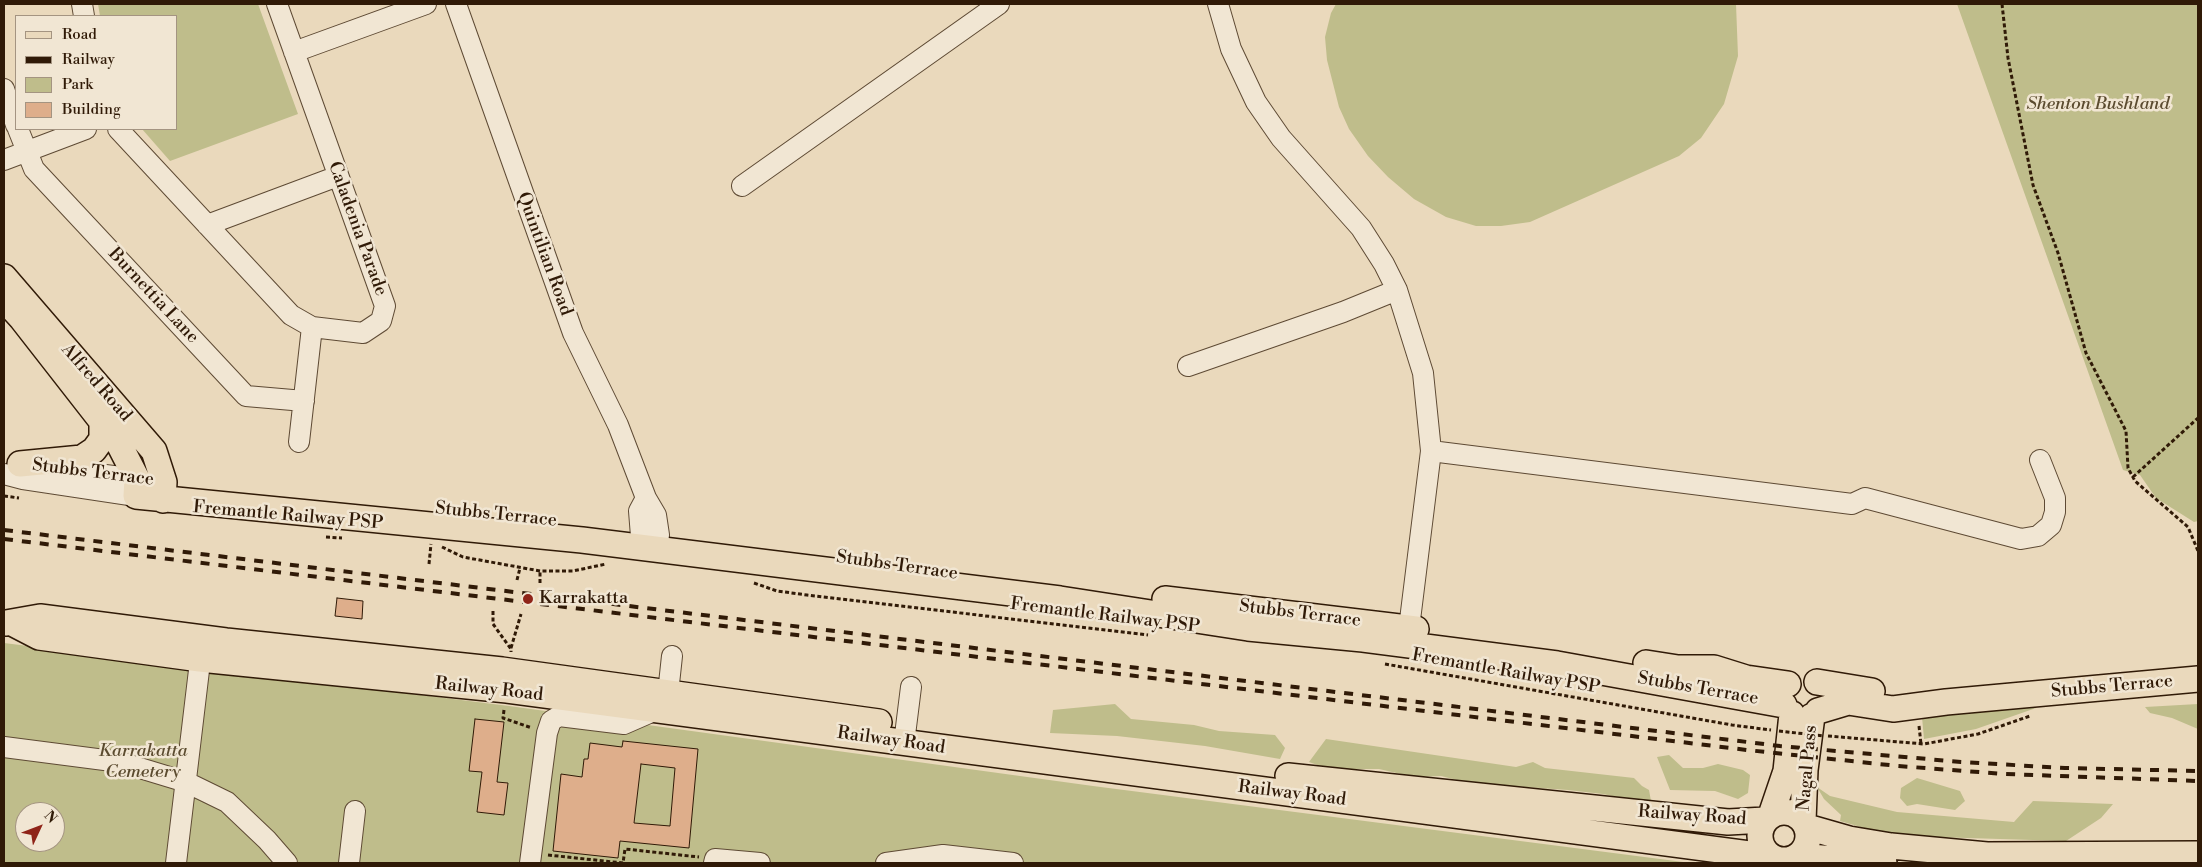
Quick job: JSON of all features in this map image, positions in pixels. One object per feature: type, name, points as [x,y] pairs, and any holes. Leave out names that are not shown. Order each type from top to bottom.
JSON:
[{"type":"main road","name":"Alfred Road","points":[[4,278],[154,451],[164,491]]},
{"type":"main road","name":"Alfred Road","points":[[4,299],[22,319],[126,454],[137,487]]},
{"type":"main road","points":[[9,467],[82,458],[94,450],[102,439],[102,422]]},
{"type":"main road","name":"Stubbs Terrace","points":[[137,487],[164,491],[457,510],[649,542],[1060,599],[1248,628],[1548,663],[1800,714],[1848,702],[1893,709],[1946,702],[2198,679]]},
{"type":"main road","name":"Stubbs Terrace","points":[[649,542],[689,537],[950,574],[1557,647],[1678,668],[1714,668],[1746,678],[1800,714]]},
{"type":"main road","name":"Railway Road","points":[[8,623],[40,617],[202,648],[234,661],[415,683],[662,701],[1772,857]]},
{"type":"main road","name":"Stubbs Terrace","points":[[1800,714],[1793,680],[1806,677],[1817,682],[1876,691],[1943,691],[2198,664]]},
{"type":"main road","name":"Nagal Pass","points":[[1768,817],[1786,770],[1800,714]]},
{"type":"main road","name":"Nagal Pass","points":[[1800,714],[1805,770],[1805,824]]},
{"type":"main road","name":"Railway Road","points":[[905,734],[1728,822],[1768,817]]},
{"type":"main road","points":[[1884,863],[1797,856],[1785,860],[1772,857],[1766,852],[1760,840],[1760,833],[1768,817],[1785,811],[1798,816],[1805,824],[1849,839],[1892,846],[1987,854],[2198,854]]},
{"type":"main road","points":[[1797,856],[1807,843],[1805,824]]},
{"type":"street","name":"Caladenia Parade","points":[[119,130],[291,315],[312,327],[364,333],[380,321],[385,306],[277,4]]},
{"type":"street","points":[[294,52],[426,4]]},
{"type":"street","name":"Quintilian Road","points":[[456,4],[573,333],[618,425],[646,498],[639,511],[649,542]]},
{"type":"street","points":[[742,186],[999,4]]},
{"type":"street","points":[[1218,4],[1231,50],[1256,102],[1281,138],[1362,228],[1384,264],[1396,290],[1423,373],[1431,451],[1409,628]]},
{"type":"street","points":[[4,89],[15,121]]},
{"type":"street","name":"Burnettia Lane","points":[[18,130],[34,169],[246,396],[304,401]]},
{"type":"street","points":[[4,160],[83,130]]},
{"type":"street","points":[[207,225],[338,176]]},
{"type":"street","points":[[1188,366],[1343,312],[1396,290]]},
{"type":"street","points":[[299,442],[312,327]]},
{"type":"street","points":[[1431,451],[1842,503],[1852,504],[1865,498],[2021,539],[2038,536],[2051,525],[2055,512],[2055,498],[2040,460]]},
{"type":"street","name":"Stubbs Terrace","points":[[9,467],[23,480],[137,487]]},
{"type":"street","points":[[176,863],[202,648]]},
{"type":"street","points":[[531,858],[550,721],[559,716],[624,724],[662,701],[672,656]]},
{"type":"street","points":[[905,734],[911,687]]},
{"type":"street","points":[[4,747],[120,762],[186,782],[227,802],[267,840],[287,863]]},
{"type":"street","points":[[348,863],[354,811]]},
{"type":"street","points":[[886,863],[943,856],[1013,863]]},
{"type":"street","points":[[715,861],[760,863]]},
{"type":"path","points":[[2002,4],[2008,58],[2033,185],[2058,252],[2086,353],[2126,431],[2128,468],[2133,477],[2188,527],[2198,551]]},
{"type":"path","points":[[2133,477],[2198,418]]},
{"type":"path","points":[[4,496],[23,498]]},
{"type":"path","name":"Fremantle Railway PSP","points":[[316,536],[344,539]]},
{"type":"path","points":[[429,564],[432,539],[440,547],[464,557],[540,571],[573,571],[610,563]]},
{"type":"path","points":[[517,580],[520,568]]},
{"type":"path","points":[[540,571],[540,583]]},
{"type":"path","name":"Fremantle Railway PSP","points":[[751,582],[770,589],[807,595],[1153,635]]},
{"type":"path","points":[[511,649],[518,630],[521,614]]},
{"type":"path","name":"Fremantle Railway PSP","points":[[1380,663],[1732,725],[1800,714]]},
{"type":"path","name":"Fremantle Railway PSP","points":[[1800,714],[1920,742],[1978,734],[2036,714]]},
{"type":"path","points":[[1918,718],[1920,742]]},
{"type":"path","points":[[531,858],[623,863],[625,849],[715,861]]},
{"type":"green space","points":[[98,4],[258,4],[298,114],[170,161],[143,130],[178,130],[178,15],[100,15]]},
{"type":"green space","points":[[1336,4],[1736,4],[1738,56],[1724,104],[1701,138],[1679,156],[1530,222],[1501,226],[1476,226],[1446,217],[1414,199],[1388,177],[1368,156],[1349,129],[1339,107],[1327,60],[1325,37],[1331,13]]},
{"type":"green space","name":"Shenton Bushland","points":[[1957,4],[2198,4],[2198,521],[2194,522],[2156,498],[2140,475],[2123,470]]},
{"type":"green space","name":"Karrakatta Cemetery","points":[[4,643],[509,706],[1093,786],[1691,863],[4,863]]},
{"type":"green space","points":[[1115,704],[1131,719],[1194,725],[1219,731],[1275,735],[1285,748],[1280,759],[1205,746],[1117,736],[1050,733],[1053,710]]},
{"type":"green space","points":[[2036,704],[2036,708],[1976,729],[1924,739],[1922,717]]},
{"type":"green space","points":[[2198,704],[2198,729],[2172,718],[2150,713],[2145,707]]},
{"type":"green space","points":[[1326,739],[1516,767],[1533,762],[1545,768],[1634,778],[1649,790],[1651,801],[1635,801],[1603,794],[1568,790],[1469,783],[1441,776],[1414,777],[1379,769],[1329,769],[1309,762]]},
{"type":"green space","points":[[1669,755],[1683,768],[1703,768],[1718,764],[1743,770],[1750,775],[1748,793],[1738,799],[1715,791],[1670,790],[1657,757]]},
{"type":"green space","points":[[1917,778],[1960,791],[1965,801],[1955,810],[1917,804],[1907,806],[1900,798],[1901,788]]},
{"type":"green space","points":[[1817,787],[1830,796],[1897,812],[2014,822],[2033,801],[2113,804],[2101,818],[2066,841],[1934,837],[1878,832],[1840,821],[1841,815],[1824,799]]},
{"type":"building","points":[[337,598],[363,601],[362,619],[335,616]]},
{"type":"building","points":[[475,719],[504,722],[497,782],[508,783],[504,815],[477,812],[482,772],[469,771]]},
{"type":"building","points":[[623,741],[698,749],[689,848],[620,841],[618,858],[553,851],[561,774],[582,777],[584,759],[588,759],[590,743],[622,747]],"holes":[[[641,764],[675,768],[670,826],[634,823]]]},
{"type":"railway","points":[[4,530],[1780,746],[1961,762],[2065,768],[2198,771]]},
{"type":"railway","points":[[4,539],[1747,750],[1898,766],[2005,774],[2198,781]]},
{"type":"place","name":"Karrakatta","points":[[528,599]]}]
